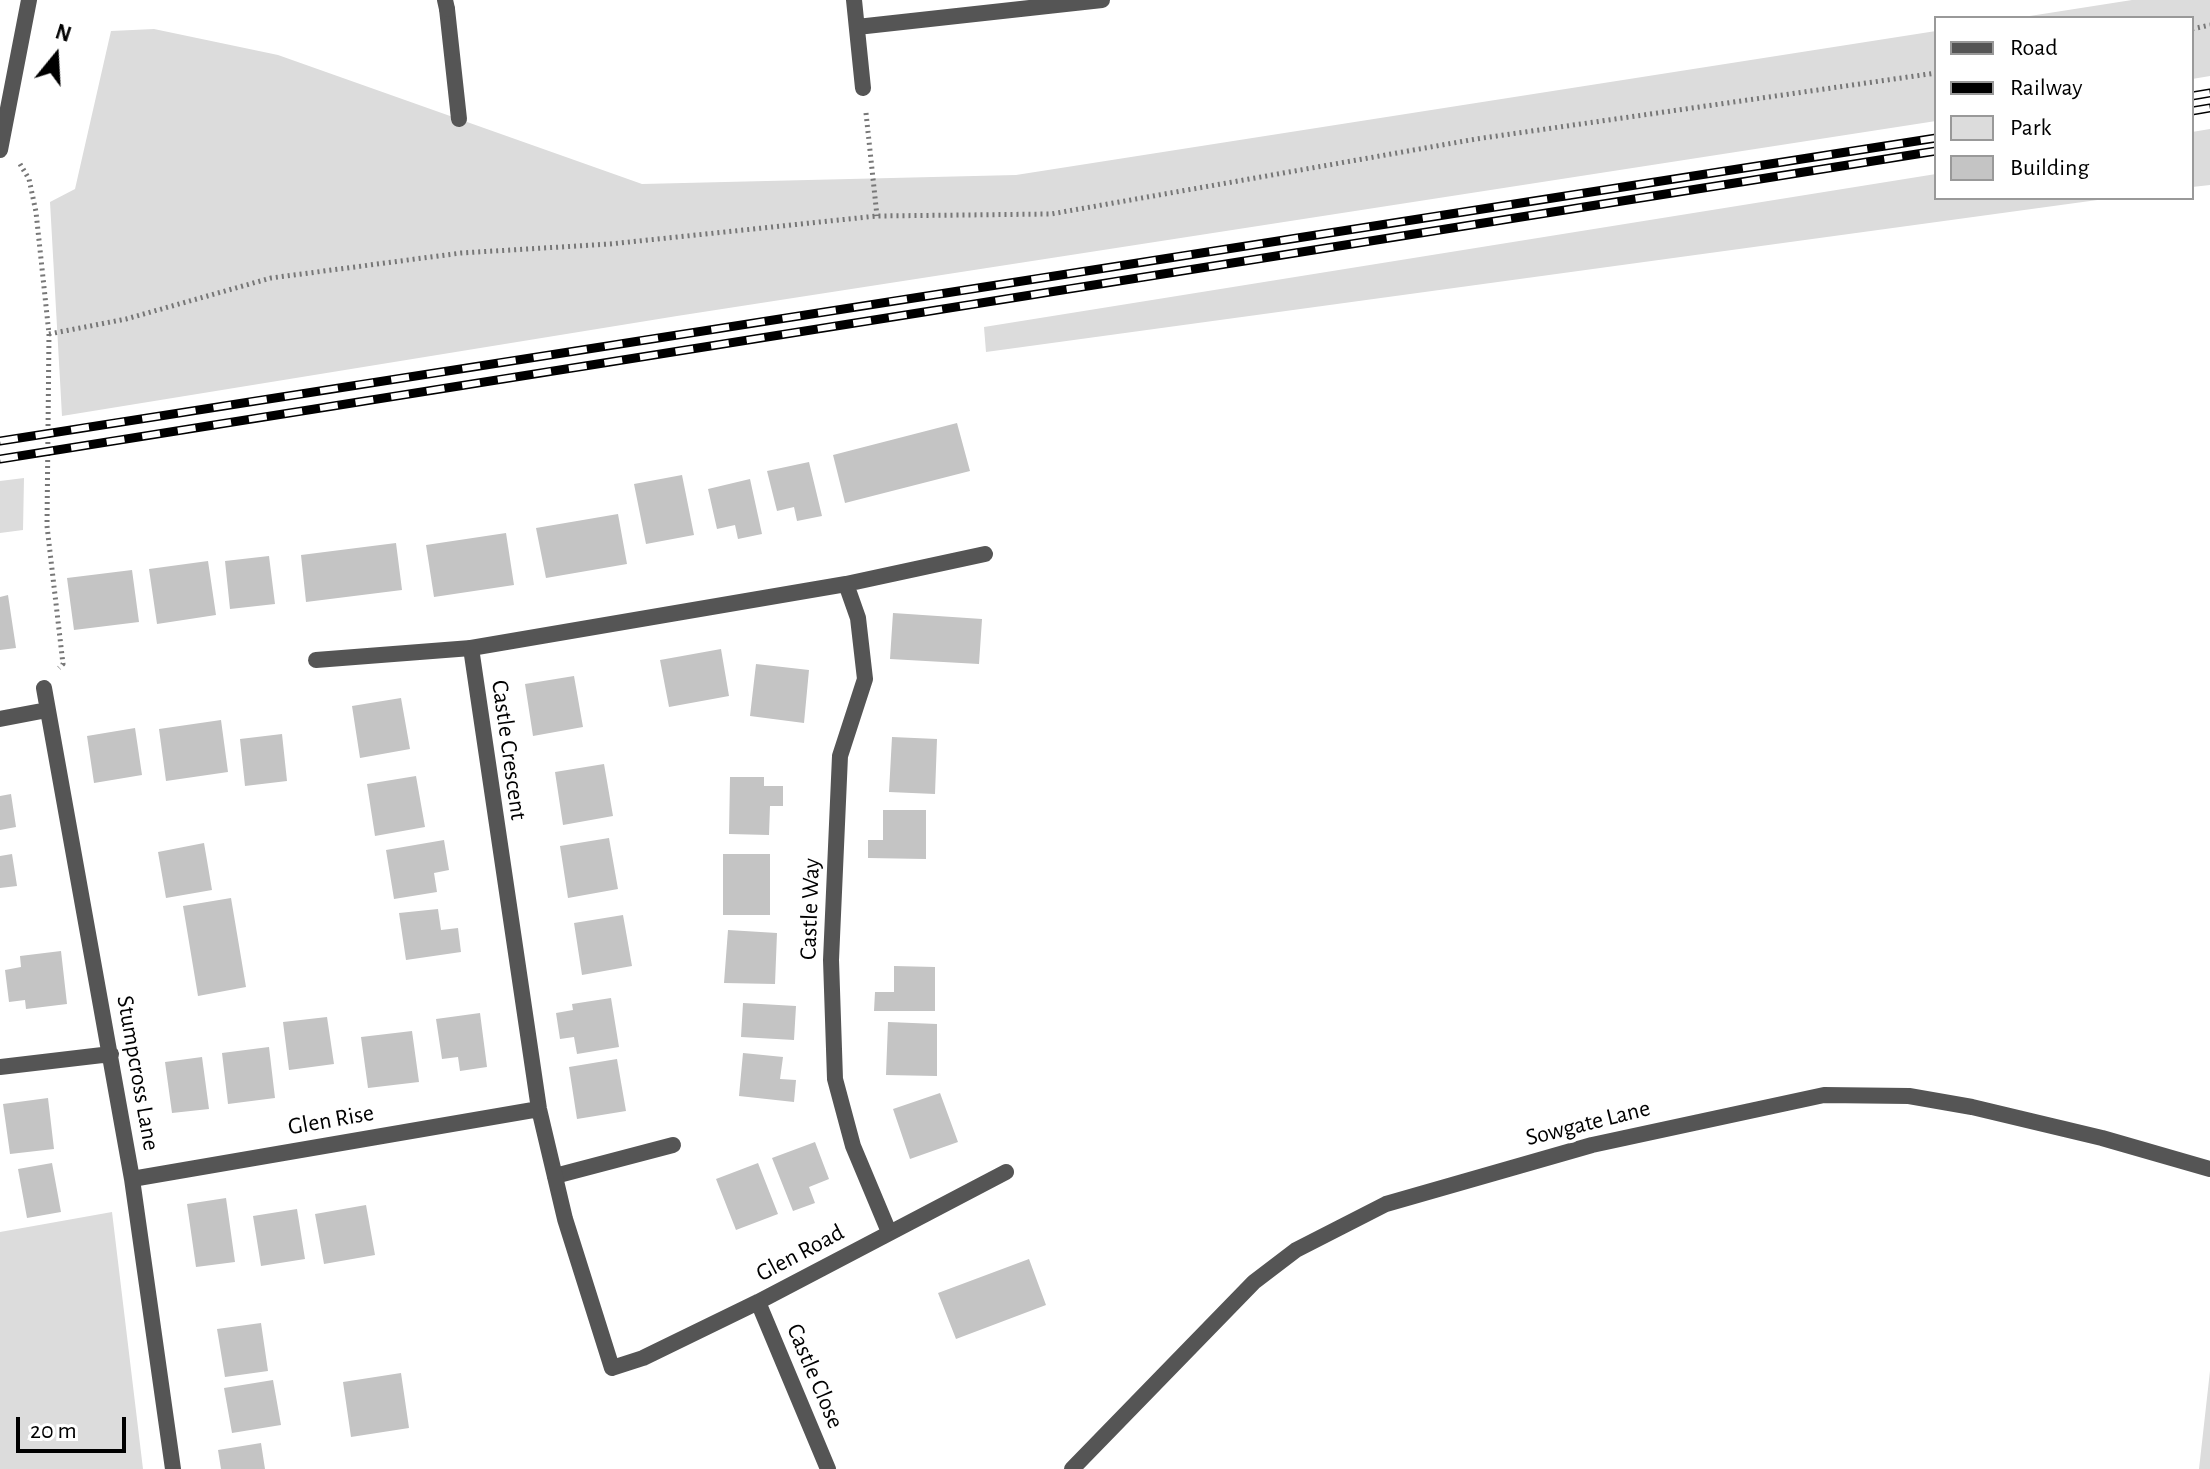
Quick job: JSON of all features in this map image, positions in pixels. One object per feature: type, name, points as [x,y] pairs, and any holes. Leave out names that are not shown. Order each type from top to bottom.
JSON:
[{"type":"street","points":[[0,150],[29,0]]},
{"type":"street","points":[[854,0],[863,88]]},
{"type":"street","points":[[857,27],[1102,0]]},
{"type":"street","points":[[446,4],[459,119]]},
{"type":"street","name":"Castle Crescent","points":[[612,1368],[555,1176],[539,1109],[471,648],[846,584],[985,554]]},
{"type":"street","name":"Castle Way","points":[[846,584],[858,618],[865,679],[840,756],[831,960],[835,1079],[853,1146],[889,1232]]},
{"type":"street","points":[[316,660],[471,648]]},
{"type":"street","name":"Stumpcross Lane","points":[[44,688],[132,1179],[173,1469]]},
{"type":"street","points":[[0,719],[47,710]]},
{"type":"street","points":[[0,1067],[111,1054]]},
{"type":"street","name":"Sowgate Lane","points":[[1072,1469],[1254,1282],[1296,1250],[1386,1204],[1592,1145],[1824,1095],[1909,1096],[1972,1107],[2102,1138],[2210,1169]]},
{"type":"street","name":"Glen Rise","points":[[132,1179],[539,1109]]},
{"type":"street","points":[[555,1176],[673,1145]]},
{"type":"street","name":"Glen Road","points":[[612,1368],[643,1358],[758,1302],[1006,1172]]},
{"type":"street","name":"Castle Close","points":[[758,1302],[828,1469]]},
{"type":"path","points":[[49,334],[126,319],[271,278],[461,253],[610,244],[877,216],[1051,214],[1476,139],[1934,73]]},
{"type":"path","points":[[863,88],[877,216]]},
{"type":"path","points":[[15,158],[29,179],[34,201],[49,334],[47,526],[63,664],[44,688]]},
{"type":"green space","points":[[2132,0],[2210,0],[2210,76],[2194,79],[2194,16],[2030,16]]},
{"type":"green space","points":[[154,29],[278,55],[642,184],[1016,175],[1934,31],[1934,121],[677,316],[62,416],[50,202],[75,189],[111,31]]},
{"type":"green space","points":[[2210,129],[2210,185],[2194,187],[2194,132]]},
{"type":"green space","points":[[1934,174],[1934,200],[2097,200],[986,352],[984,327]]},
{"type":"green space","points":[[24,478],[23,530],[0,533],[0,481]]},
{"type":"green space","points":[[112,1212],[143,1469],[0,1469],[0,1232]]},
{"type":"green space","points":[[2210,1371],[2210,1469],[2199,1469]]},
{"type":"building","points":[[957,423],[970,471],[845,503],[833,455]]},
{"type":"building","points":[[809,462],[822,516],[797,521],[794,507],[777,511],[767,471]]},
{"type":"building","points":[[682,475],[694,535],[646,544],[634,484]]},
{"type":"building","points":[[750,479],[762,534],[738,539],[735,525],[717,529],[708,489]]},
{"type":"building","points":[[618,514],[627,564],[546,578],[536,528]]},
{"type":"building","points":[[506,533],[514,585],[434,597],[426,545]]},
{"type":"building","points":[[396,543],[402,590],[306,602],[301,555]]},
{"type":"building","points":[[269,556],[275,604],[230,609],[225,561]]},
{"type":"building","points":[[208,561],[216,615],[157,624],[149,569]]},
{"type":"building","points":[[132,570],[139,622],[74,630],[67,578]]},
{"type":"building","points":[[8,595],[16,648],[0,650],[0,597]]},
{"type":"building","points":[[893,613],[982,619],[979,664],[890,659]]},
{"type":"building","points":[[721,649],[729,696],[669,707],[660,660]]},
{"type":"building","points":[[756,664],[809,670],[804,723],[750,716]]},
{"type":"building","points":[[574,676],[583,727],[533,736],[525,684]]},
{"type":"building","points":[[401,698],[410,749],[360,758],[352,706]]},
{"type":"building","points":[[221,720],[228,772],[166,781],[159,729]]},
{"type":"building","points":[[135,728],[142,775],[94,783],[87,736]]},
{"type":"building","points":[[282,734],[287,781],[245,786],[240,739]]},
{"type":"building","points":[[892,737],[937,739],[935,794],[889,792]]},
{"type":"building","points":[[604,764],[613,816],[563,825],[555,772]]},
{"type":"building","points":[[416,776],[425,827],[375,836],[367,784]]},
{"type":"building","points":[[730,777],[764,777],[764,786],[783,786],[783,806],[770,806],[769,835],[729,834]]},
{"type":"building","points":[[11,794],[16,827],[0,830],[0,796]]},
{"type":"building","points":[[883,810],[926,810],[926,859],[868,858],[868,840],[883,840]]},
{"type":"building","points":[[609,838],[618,889],[568,898],[560,846]]},
{"type":"building","points":[[444,840],[449,870],[434,873],[437,892],[394,899],[386,850]]},
{"type":"building","points":[[204,843],[212,890],[166,898],[158,852]]},
{"type":"building","points":[[12,854],[17,886],[0,888],[0,856]]},
{"type":"building","points":[[723,854],[770,854],[770,915],[723,915]]},
{"type":"building","points":[[231,898],[246,987],[198,996],[183,906]]},
{"type":"building","points":[[438,909],[441,930],[458,928],[461,952],[406,960],[399,913]]},
{"type":"building","points":[[623,915],[632,966],[582,975],[574,923]]},
{"type":"building","points":[[728,930],[777,933],[775,984],[724,983]]},
{"type":"building","points":[[61,951],[67,1004],[26,1009],[25,1000],[9,1002],[5,970],[21,967],[20,956]]},
{"type":"building","points":[[894,966],[935,967],[935,1011],[874,1011],[875,992],[894,992]]},
{"type":"building","points":[[611,998],[619,1047],[577,1054],[574,1037],[560,1039],[556,1013],[573,1010],[572,1004]]},
{"type":"building","points":[[743,1003],[796,1006],[794,1040],[741,1037]]},
{"type":"building","points":[[480,1013],[487,1067],[460,1071],[458,1057],[442,1059],[436,1019]]},
{"type":"building","points":[[327,1017],[334,1064],[289,1070],[283,1022]]},
{"type":"building","points":[[888,1022],[937,1024],[937,1076],[886,1075]]},
{"type":"building","points":[[412,1031],[419,1082],[368,1088],[361,1037]]},
{"type":"building","points":[[269,1047],[275,1098],[228,1104],[222,1053]]},
{"type":"building","points":[[743,1053],[783,1057],[780,1079],[796,1080],[794,1102],[739,1096]]},
{"type":"building","points":[[202,1057],[209,1109],[172,1113],[165,1062]]},
{"type":"building","points":[[617,1059],[626,1111],[577,1119],[569,1067]]},
{"type":"building","points":[[940,1093],[958,1142],[910,1159],[893,1109]]},
{"type":"building","points":[[48,1098],[54,1149],[10,1154],[3,1104]]},
{"type":"building","points":[[815,1142],[829,1179],[809,1187],[815,1203],[793,1211],[772,1158]]},
{"type":"building","points":[[52,1163],[61,1212],[27,1218],[18,1169]]},
{"type":"building","points":[[758,1163],[778,1214],[736,1230],[716,1179]]},
{"type":"building","points":[[226,1198],[235,1262],[196,1267],[187,1204]]},
{"type":"building","points":[[366,1205],[375,1255],[324,1264],[315,1214]]},
{"type":"building","points":[[297,1209],[305,1259],[261,1266],[253,1216]]},
{"type":"building","points":[[1029,1259],[1046,1305],[956,1339],[938,1293]]},
{"type":"building","points":[[261,1323],[268,1371],[225,1377],[217,1329]]},
{"type":"building","points":[[401,1373],[409,1428],[351,1437],[343,1382]]},
{"type":"building","points":[[273,1380],[281,1425],[232,1433],[224,1388]]},
{"type":"building","points":[[261,1443],[265,1469],[221,1469],[218,1450]]},
{"type":"railway","points":[[2194,96],[2210,93]]},
{"type":"railway","points":[[2194,111],[2210,108]]},
{"type":"railway","points":[[0,441],[1934,138]]},
{"type":"railway","points":[[0,459],[1934,151]]}]
